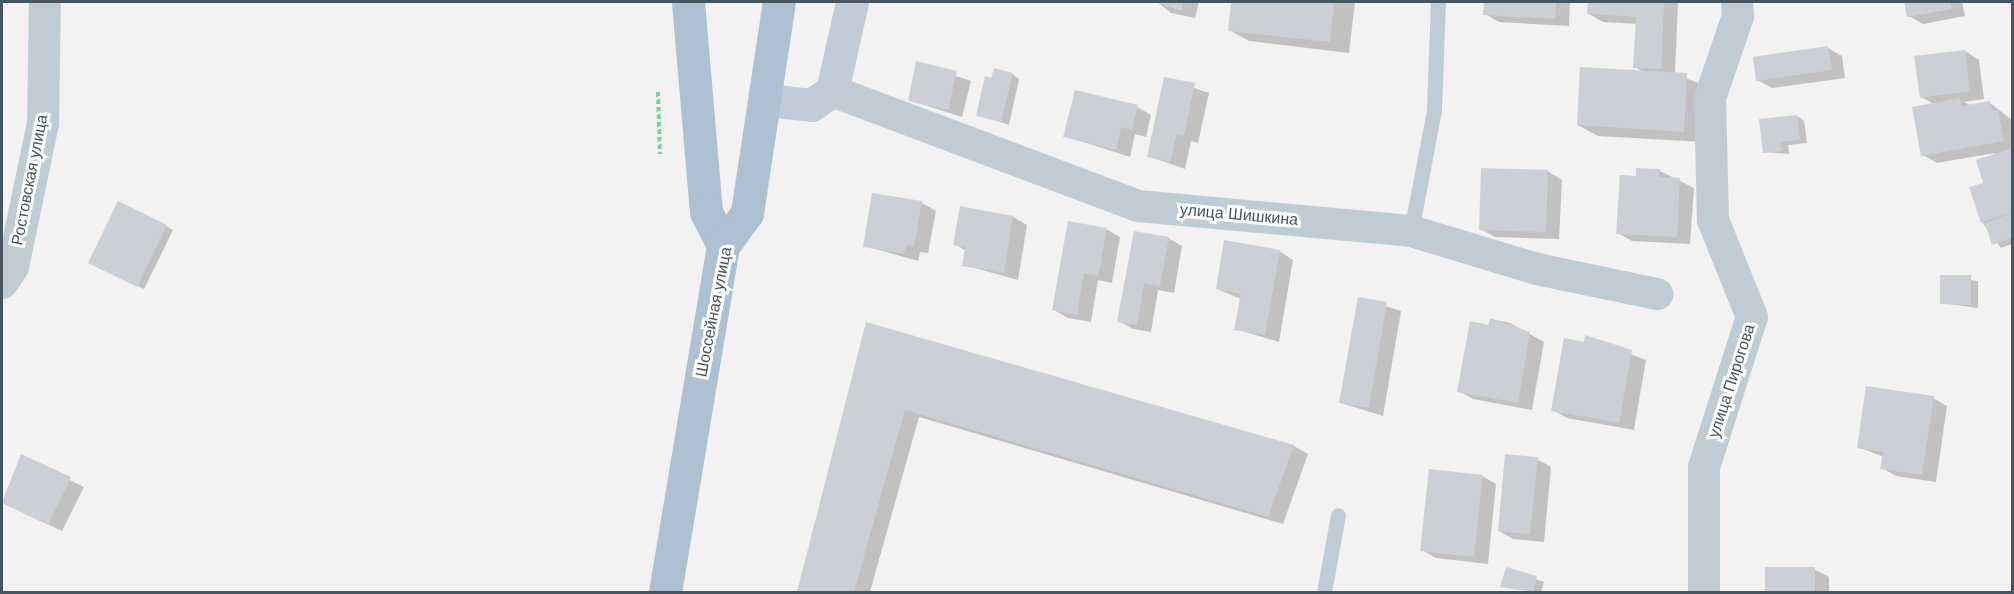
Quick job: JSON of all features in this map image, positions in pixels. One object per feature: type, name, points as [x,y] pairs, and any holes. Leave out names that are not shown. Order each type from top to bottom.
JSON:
[{"type":"main road","points":[[688,2],[706,212],[723,246]]},
{"type":"main road","name":"Шоссейная улица","points":[[665,592],[723,246],[747,213],[767,100],[779,2]]},
{"type":"street","name":"Ростовская улица","points":[[2,283],[13,267],[43,124],[45,2]]},
{"type":"street","points":[[767,100],[811,105],[832,91],[852,2]]},
{"type":"street","name":"улица Пирогова","points":[[1704,592],[1704,467],[1752,317],[1713,220],[1710,98],[1738,16],[1737,2]]},
{"type":"street","name":"улица Шишкина","points":[[832,91],[1137,206],[1411,231],[1537,269],[1658,294]]},
{"type":"lane","points":[[1411,231],[1434,110],[1438,2]]},
{"type":"lane","points":[[1324,592],[1338,515]]},
{"type":"building","points":[[1156,2],[1183,2],[1181,11]]},
{"type":"building","points":[[1231,2],[1334,2],[1330,42],[1228,31]]},
{"type":"building","points":[[1484,2],[1556,2],[1555,19],[1483,15]]},
{"type":"building","points":[[1588,2],[1664,2],[1661,69],[1633,68],[1636,17],[1587,14]]},
{"type":"building","points":[[1904,2],[1950,2],[1952,9],[1907,17]]},
{"type":"building","points":[[1828,46],[1832,70],[1756,81],[1753,57]]},
{"type":"building","points":[[1965,50],[1970,91],[1920,98],[1914,56]]},
{"type":"building","points":[[916,61],[957,71],[948,110],[908,101]]},
{"type":"building","points":[[1580,67],[1687,73],[1684,132],[1577,125]]},
{"type":"building","points":[[994,68],[1013,73],[1001,122],[976,116],[985,76],[991,78]]},
{"type":"building","points":[[1164,77],[1195,83],[1184,136],[1177,134],[1170,162],[1147,157]]},
{"type":"building","points":[[1075,90],[1138,105],[1132,130],[1121,127],[1116,150],[1063,137]]},
{"type":"building","points":[[1960,98],[1962,106],[1990,101],[1992,111],[1998,110],[2004,141],[1921,156],[1912,107]]},
{"type":"building","points":[[1797,115],[1800,140],[1781,142],[1782,151],[1763,153],[1759,119]]},
{"type":"building","points":[[2012,148],[2012,212],[1981,223],[1969,187],[1983,183],[1976,160]]},
{"type":"building","points":[[1481,168],[1548,170],[1546,232],[1479,230]]},
{"type":"building","points":[[1636,168],[1660,169],[1659,177],[1680,178],[1677,237],[1616,234],[1620,175],[1636,176]]},
{"type":"building","points":[[872,193],[922,201],[914,246],[906,245],[904,254],[863,247]]},
{"type":"building","points":[[118,201],[167,225],[137,287],[88,263]]},
{"type":"building","points":[[960,206],[1013,216],[1004,273],[962,266],[965,247],[953,245]]},
{"type":"building","points":[[2012,213],[2012,238],[1992,245],[1985,223]]},
{"type":"building","points":[[1068,221],[1107,228],[1098,276],[1084,273],[1077,315],[1052,310]]},
{"type":"building","points":[[1134,231],[1169,237],[1160,286],[1144,283],[1137,325],[1117,322]]},
{"type":"building","points":[[1224,240],[1280,250],[1265,335],[1234,330],[1241,294],[1216,289]]},
{"type":"building","points":[[1940,275],[1971,275],[1971,305],[1940,304]]},
{"type":"building","points":[[1358,297],[1387,302],[1369,408],[1339,403]]},
{"type":"building","points":[[1490,318],[1530,332],[1518,403],[1457,392],[1470,321],[1488,325]]},
{"type":"building","points":[[866,322],[1294,445],[1268,517],[905,410],[854,592],[797,592]]},
{"type":"building","points":[[1585,335],[1632,350],[1619,423],[1551,411],[1564,338],[1584,342]]},
{"type":"building","points":[[1866,386],[1934,396],[1922,475],[1880,469],[1883,452],[1857,448]]},
{"type":"building","points":[[21,454],[71,477],[48,525],[2,503]]},
{"type":"building","points":[[1505,454],[1538,457],[1530,534],[1498,531]]},
{"type":"building","points":[[1429,469],[1483,475],[1474,557],[1420,551]]},
{"type":"building","points":[[1506,567],[1537,576],[1533,592],[1500,587]]},
{"type":"building","points":[[1765,567],[1815,567],[1815,592],[1765,592]]}]
